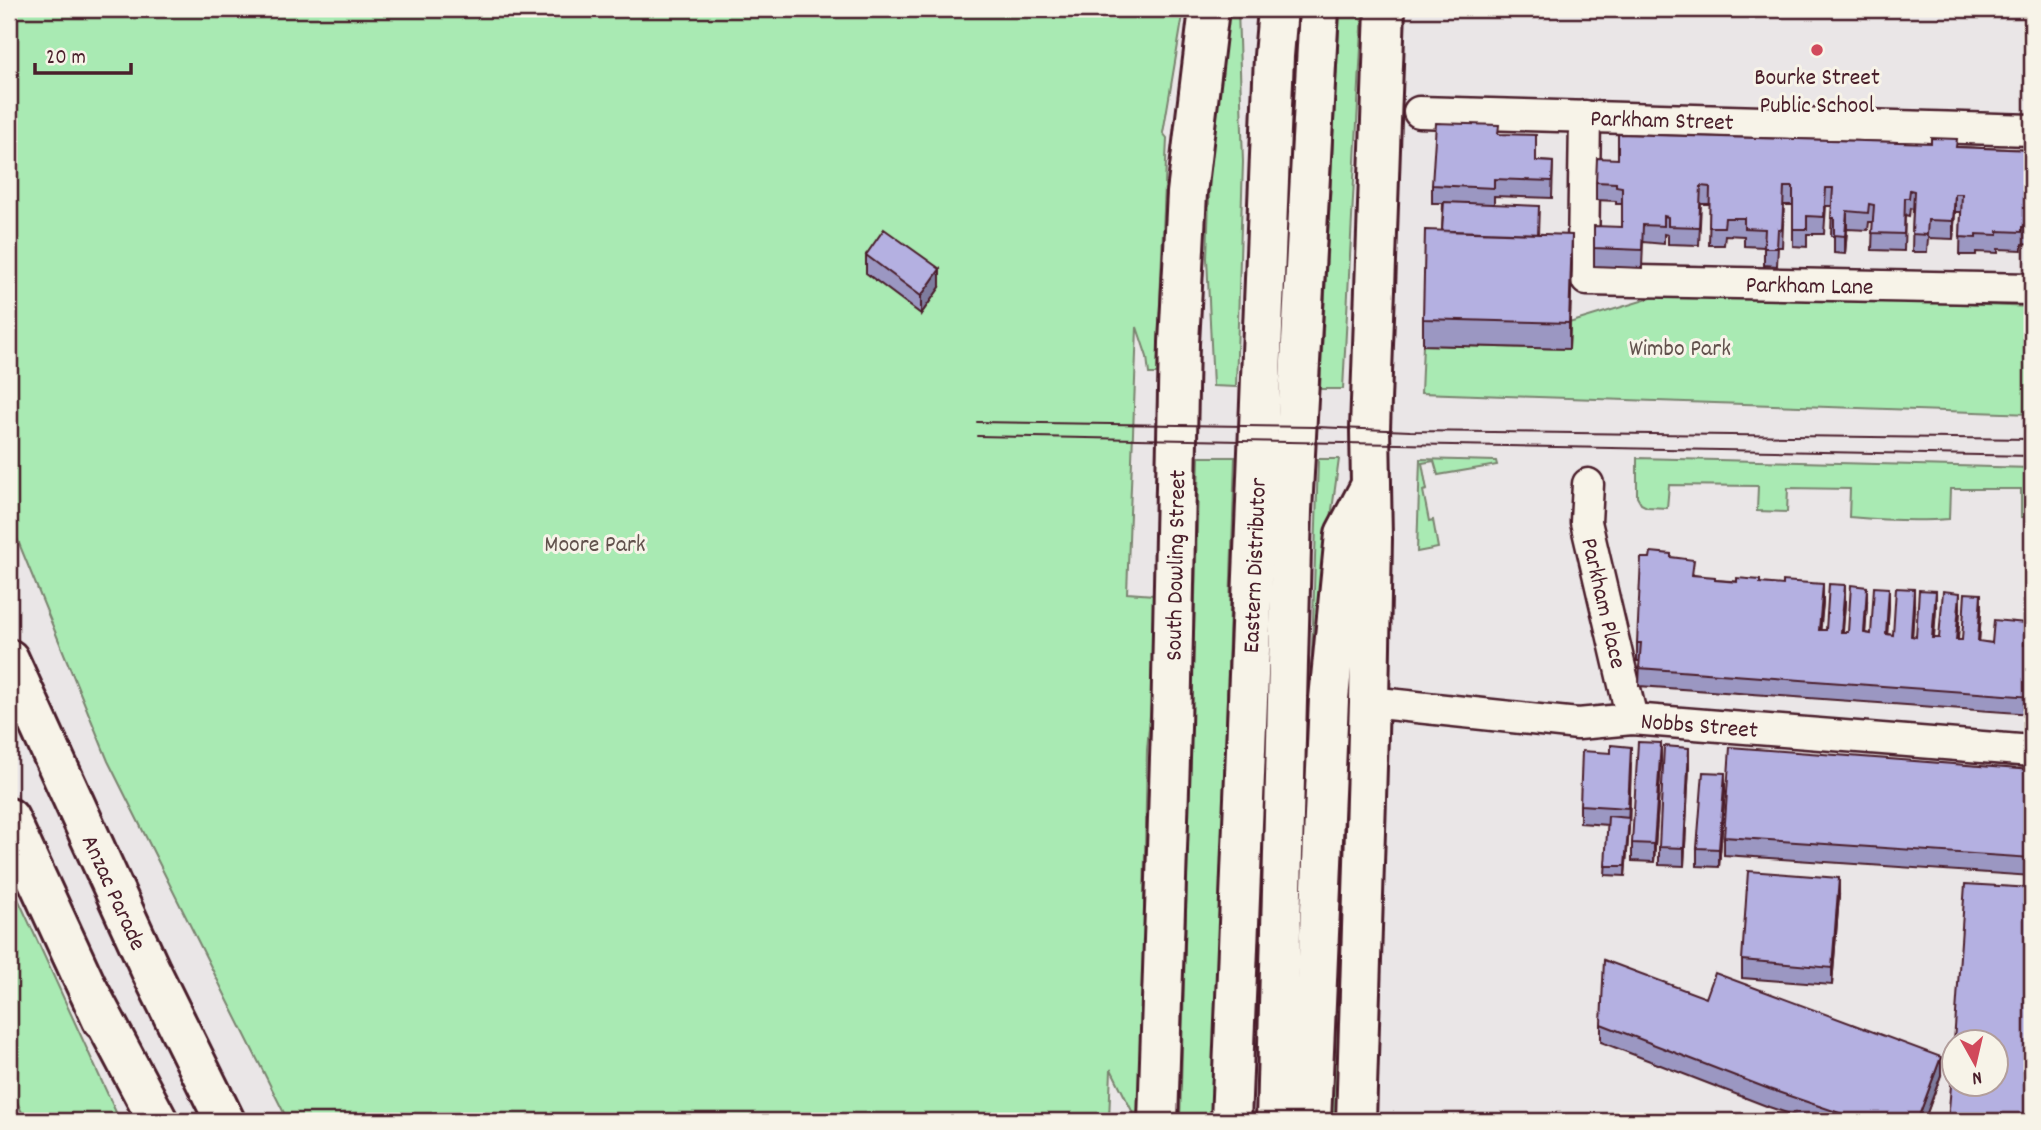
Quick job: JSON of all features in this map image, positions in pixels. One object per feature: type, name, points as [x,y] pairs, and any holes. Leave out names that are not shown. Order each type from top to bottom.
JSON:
[{"type":"main road","name":"South Dowling Street","points":[[1158,1121],[1171,728],[1179,343],[1187,194],[1209,9]]},
{"type":"main road","name":"Eastern Distributor","points":[[1231,1121],[1278,9]]},
{"type":"main road","name":"Eastern Distributor","points":[[1276,1121],[1292,510],[1319,9]]},
{"type":"main road","points":[[1356,1121],[1369,702],[1370,429],[1385,9]]},
{"type":"main road","points":[[1311,1121],[1329,699],[1345,534],[1371,485]]},
{"type":"main road","name":"Anzac Parade","points":[[9,659],[151,971],[225,1121]]},
{"type":"main road","points":[[9,818],[146,1121]]},
{"type":"main road","points":[[89,991],[158,1121]]},
{"type":"street","name":"Parkham Street","points":[[1419,112],[2032,130]]},
{"type":"street","name":"Parkham Lane","points":[[1586,116],[1583,258],[1587,280],[2032,289]]},
{"type":"street","name":"Parkham Place","points":[[1588,484],[1586,522],[1632,719]]},
{"type":"street","name":"Nobbs Street","points":[[1369,702],[1578,724],[1632,719],[2032,751]]},
{"type":"green space","name":"Moore Park","points":[[9,9],[1184,9],[1163,133],[1167,138],[1157,374],[1149,374],[1147,357],[1137,327],[1127,593],[1154,595],[1144,904],[1146,1057],[1137,1121],[1111,1069],[1109,1121],[288,1121],[108,761],[9,519]]},
{"type":"green space","points":[[1223,9],[1238,9],[1243,162],[1236,387],[1213,386],[1207,258],[1212,110]]},
{"type":"green space","points":[[1340,9],[1363,9],[1343,389],[1320,389]]},
{"type":"green space","name":"Wimbo Park","points":[[1671,292],[2032,307],[2032,414],[1421,393],[1423,345],[1568,349],[1569,323]]},
{"type":"green space","points":[[1199,457],[1235,457],[1213,1121],[1180,1121]]},
{"type":"green space","points":[[1637,458],[2032,468],[2032,517],[2021,517],[2021,489],[1950,489],[1949,519],[1936,520],[1849,517],[1850,489],[1788,488],[1787,512],[1757,511],[1758,486],[1669,485],[1667,508],[1647,507],[1641,504],[1637,497]]},
{"type":"green space","points":[[1318,459],[1339,459],[1332,510],[1318,721],[1310,721]]},
{"type":"green space","points":[[1420,459],[1496,461],[1497,465],[1438,475],[1434,461],[1422,463],[1427,490],[1423,491],[1429,521],[1433,520],[1438,548],[1417,552]]},
{"type":"green space","points":[[1353,570],[1341,1121],[1326,1121]]},
{"type":"green space","points":[[9,879],[120,1121],[26,1121],[9,1085]]},
{"type":"building","points":[[1436,123],[1499,125],[1498,134],[1536,135],[1536,161],[1553,162],[1552,181],[1494,179],[1494,188],[1432,185]]},
{"type":"building","points":[[1618,134],[1931,143],[1931,138],[1957,139],[1956,147],[2032,150],[2032,227],[2022,227],[2022,232],[1998,231],[1998,235],[1976,234],[1976,238],[1960,237],[1962,194],[1955,194],[1953,221],[1928,220],[1927,235],[1912,234],[1914,191],[1910,190],[1909,198],[1905,198],[1904,234],[1872,233],[1874,205],[1869,204],[1868,213],[1847,211],[1845,236],[1834,235],[1834,218],[1831,218],[1833,188],[1826,188],[1824,217],[1807,216],[1807,229],[1793,229],[1793,187],[1784,187],[1782,230],[1778,229],[1777,248],[1764,248],[1765,229],[1744,228],[1744,218],[1725,218],[1724,227],[1709,227],[1710,187],[1701,186],[1699,227],[1668,226],[1668,217],[1664,216],[1664,226],[1643,225],[1642,250],[1594,248],[1594,226],[1622,227],[1622,187],[1616,186],[1616,183],[1596,182],[1597,158],[1618,159]]},
{"type":"building","points":[[1444,202],[1539,206],[1538,234],[1442,231]]},
{"type":"building","points":[[884,229],[940,269],[921,296],[866,255]]},
{"type":"building","points":[[1425,230],[1572,235],[1569,323],[1423,319]]},
{"type":"building","points":[[1651,552],[1694,560],[1692,575],[1715,577],[1715,580],[1737,582],[1737,578],[1783,585],[1783,581],[1823,584],[1819,630],[1826,630],[1829,584],[1845,585],[1841,632],[1848,632],[1851,585],[1867,587],[1864,633],[1871,634],[1874,587],[1889,588],[1886,634],[1893,635],[1896,588],[1914,589],[1911,636],[1916,637],[1919,590],[1936,591],[1932,638],[1939,638],[1943,591],[1960,593],[1956,640],[1962,640],[1965,593],[1981,594],[1978,641],[1992,643],[1994,620],[2026,623],[2024,645],[2032,646],[2032,697],[1639,668],[1641,643],[1637,643],[1641,558],[1650,558]]},
{"type":"building","points":[[1638,742],[1661,743],[1654,844],[1632,843]]},
{"type":"building","points":[[1611,745],[1631,747],[1628,808],[1580,805],[1582,751],[1611,753]]},
{"type":"building","points":[[1664,746],[1689,748],[1684,848],[1659,847]]},
{"type":"building","points":[[1730,747],[2032,770],[2032,858],[1724,837]]},
{"type":"building","points":[[1703,772],[1725,773],[1719,849],[1697,848]]},
{"type":"building","points":[[1608,816],[1629,818],[1625,866],[1605,866]]},
{"type":"building","points":[[1748,871],[1839,878],[1832,968],[1742,960]]},
{"type":"building","points":[[1965,884],[2032,888],[2032,1121],[1948,1121],[1950,1098],[2010,1098],[2010,1028],[1955,1028]]},
{"type":"building","points":[[1604,960],[1706,998],[1715,973],[1940,1057],[1940,1060],[1917,1121],[1863,1121],[1769,1089],[1601,1024]]},
{"type":"tram line","points":[[977,422],[2032,439]]},
{"type":"tram line","points":[[977,436],[2032,456]]},
{"type":"place","name":"Bourke Street Public School","points":[[1817,50]]}]
